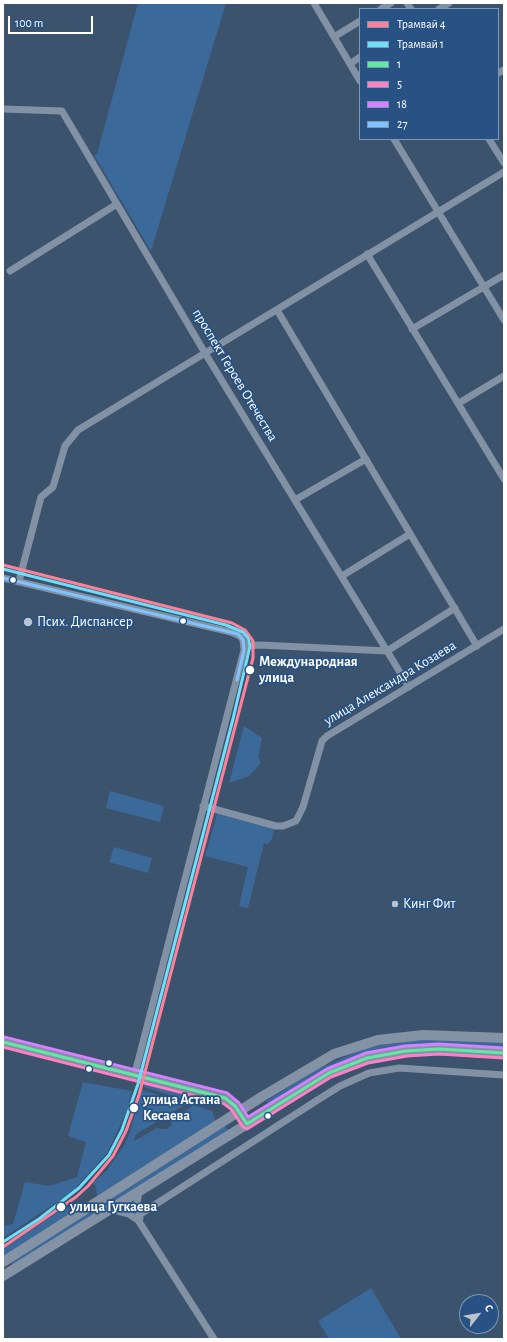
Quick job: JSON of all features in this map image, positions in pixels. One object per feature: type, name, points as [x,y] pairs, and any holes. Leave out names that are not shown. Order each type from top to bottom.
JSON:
[{"type":"highway","points":[[3,1262],[318,1062],[334,1054],[378,1040],[429,1035],[504,1038]]},
{"type":"highway","points":[[3,1276],[139,1190],[329,1074],[367,1058],[406,1051],[439,1049],[504,1053]]},
{"type":"street","points":[[314,3],[359,79]]},
{"type":"street","points":[[383,8],[392,3]]},
{"type":"street","points":[[334,37],[359,22]]},
{"type":"street","points":[[350,64],[359,58]]},
{"type":"street","name":"проспект Героев Отечества","points":[[3,109],[62,111],[205,353],[409,687]]},
{"type":"street","points":[[395,140],[504,320]]},
{"type":"street","points":[[491,140],[504,163]]},
{"type":"street","points":[[20,581],[41,497],[52,487],[68,439],[78,430],[504,172]]},
{"type":"street","points":[[10,271],[117,204]]},
{"type":"street","points":[[367,254],[503,477]]},
{"type":"street","points":[[412,328],[504,274]]},
{"type":"street","points":[[277,310],[477,646]]},
{"type":"street","points":[[459,403],[504,376]]},
{"type":"street","points":[[295,500],[366,458]]},
{"type":"street","points":[[342,576],[410,534]]},
{"type":"street","points":[[3,578],[231,632],[240,636],[243,640],[244,646],[134,1077]]},
{"type":"street","points":[[244,646],[260,645],[387,651],[455,608]]},
{"type":"street","name":"улица Александра Козаева","points":[[203,806],[276,826],[283,826],[296,821],[303,808],[322,741],[338,728],[504,629]]},
{"type":"street","points":[[3,1042],[134,1077],[225,1098],[235,1106],[247,1124]]},
{"type":"street","points":[[139,1215],[340,1086],[369,1073],[399,1068],[504,1075]]},
{"type":"street","points":[[139,1190],[137,1204],[139,1215],[146,1231]]},
{"type":"street","points":[[110,1209],[129,1214],[138,1220],[214,1339]]},
{"type":"shaded area","points":[[138,3],[226,3],[151,251],[94,155],[97,154]]},
{"type":"shaded area","points":[[244,726],[262,738],[258,757],[261,763],[249,776],[229,783]]},
{"type":"shaded area","points":[[110,791],[164,806],[160,822],[106,808]]},
{"type":"shaded area","points":[[217,814],[274,829],[272,839],[268,844],[264,843],[248,908],[239,906],[248,867],[205,856]]},
{"type":"shaded area","points":[[114,847],[152,858],[148,873],[109,862]]},
{"type":"shaded area","points":[[426,1040],[504,1042],[504,1051],[378,1051],[269,1105],[266,1101],[318,1069],[365,1048],[402,1041]]},
{"type":"shaded area","points":[[83,1082],[132,1091],[126,1113],[107,1153],[72,1192],[3,1238],[3,1226],[13,1224],[25,1182],[49,1186],[77,1177],[86,1142],[68,1136]]},
{"type":"shaded area","points":[[145,1082],[206,1101],[205,1106],[144,1087]]},
{"type":"shaded area","points":[[141,1090],[188,1103],[169,1114],[163,1112],[158,1114],[155,1123],[136,1134],[134,1141],[157,1128],[167,1129],[171,1125],[172,1119],[194,1105],[212,1111],[216,1122],[97,1196],[96,1186],[93,1183],[107,1170],[125,1144],[130,1132]]},
{"type":"shaded area","points":[[225,1126],[229,1132],[13,1266],[11,1262]]},
{"type":"shaded area","points":[[67,1206],[73,1215],[3,1259],[3,1249]]},
{"type":"shaded area","points":[[371,1288],[401,1339],[329,1339],[318,1321]]},
{"type":"tram line","name":"4","points":[[3,565],[232,623],[245,630],[253,641],[253,658],[139,1095],[126,1131],[113,1156],[88,1186],[76,1197],[3,1247]]},
{"type":"tram line","name":"1","points":[[3,569],[226,625],[243,632],[248,638],[250,646],[233,719],[138,1084],[122,1130],[109,1155],[79,1188],[39,1219],[3,1242]]},
{"type":"transit line","name":"27","points":[[3,578],[238,634],[243,640],[244,650],[237,680]]},
{"type":"transit line","name":"18","points":[[4,1037],[227,1093],[239,1103],[248,1117],[327,1069],[366,1053],[405,1046],[439,1044],[504,1048]]},
{"type":"transit line","name":"1","points":[[3,1042],[225,1098],[235,1106],[247,1124],[329,1073],[367,1058],[406,1051],[439,1049],[504,1053]]},
{"type":"transit line","name":"5","points":[[3,1047],[223,1103],[231,1109],[243,1127],[247,1129],[331,1077],[368,1063],[407,1056],[439,1054],[504,1058]]},
{"type":"place","name":"Псих. Диспансер","points":[[28,622]]},
{"type":"place","name":"Международная улица","points":[[250,670]]},
{"type":"place","name":"Кинг Фит","points":[[395,904]]},
{"type":"place","name":"улица Астана Кесаева","points":[[134,1108]]},
{"type":"place","name":"улица Гугкаева","points":[[61,1207]]}]
